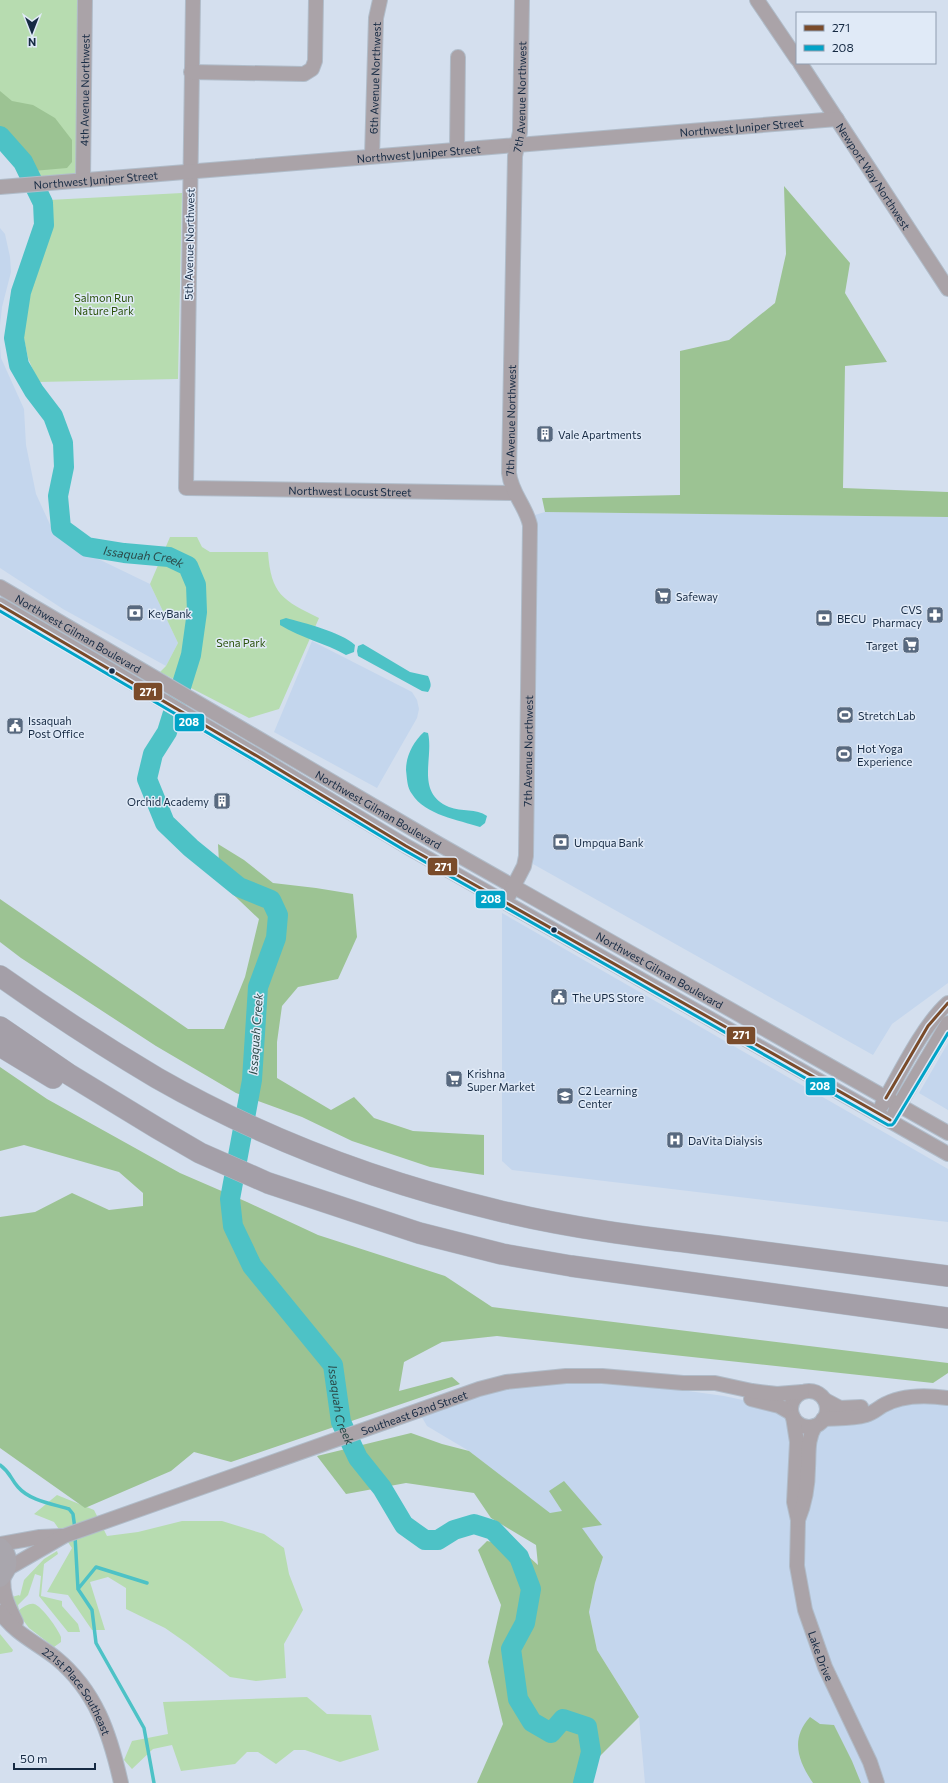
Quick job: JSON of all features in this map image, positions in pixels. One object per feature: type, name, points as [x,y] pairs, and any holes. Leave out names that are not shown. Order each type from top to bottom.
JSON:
[{"type":"highway","points":[[0,976],[89,1036],[159,1078],[216,1109],[277,1137],[354,1167],[416,1188],[494,1210],[543,1221],[672,1241],[948,1276]]},
{"type":"highway","points":[[0,1027],[70,1075],[157,1128],[200,1152],[268,1183],[419,1233],[502,1254],[628,1275],[948,1318]]},
{"type":"highway","points":[[0,1046],[70,1088],[157,1128]]},
{"type":"main road","points":[[0,1547],[7,1558],[4,1573]]},
{"type":"street","name":"4th Avenue Northwest","points":[[83,180],[85,0]]},
{"type":"street","name":"5th Avenue Northwest","points":[[186,488],[192,0]]},
{"type":"street","points":[[192,72],[304,74],[312,69],[315,61],[316,0]]},
{"type":"street","name":"6th Avenue Northwest","points":[[372,156],[376,18],[380,0]]},
{"type":"street","name":"7th Avenue Northwest","points":[[504,902],[524,866],[526,856],[531,533],[528,515],[514,493],[509,473],[515,164],[520,132],[522,0]]},
{"type":"street","points":[[757,0],[796,58]]},
{"type":"street","points":[[457,150],[458,57]]},
{"type":"street","name":"Newport Way Northwest","points":[[801,64],[948,289]]},
{"type":"street","name":"Northwest Juniper Street","points":[[0,187],[838,119]]},
{"type":"street","name":"Northwest Locust Street","points":[[186,488],[514,493]]},
{"type":"street","name":"Northwest Gilman Boulevard","points":[[0,587],[435,842],[618,945],[725,1008],[948,1133]]},
{"type":"street","name":"Northwest Gilman Boulevard","points":[[0,605],[203,724],[406,846],[948,1154]]},
{"type":"street","points":[[877,1113],[922,1036],[936,1015],[948,1003]]},
{"type":"street","points":[[890,1120],[948,1023]]},
{"type":"street","name":"Southeast 62nd Street","points":[[0,1544],[42,1542],[64,1536],[479,1389],[506,1382],[566,1376],[602,1376],[683,1383],[715,1382],[752,1391],[777,1394],[802,1392]]},
{"type":"street","name":"Southeast 62nd Street","points":[[683,1383],[706,1390],[774,1404],[792,1415]]},
{"type":"street","points":[[881,1406],[872,1405],[853,1409],[844,1408],[832,1405],[822,1396],[813,1391],[802,1392],[794,1398],[792,1402],[792,1415],[800,1425],[810,1427],[819,1422],[860,1417],[875,1412],[881,1406],[898,1400],[918,1397],[948,1398]]},
{"type":"street","points":[[819,1422],[827,1410],[825,1400]]},
{"type":"street","name":"Lake Drive","points":[[792,1415],[797,1442],[794,1502],[798,1520],[797,1566],[799,1583],[808,1622],[829,1675],[870,1762],[877,1783]]},
{"type":"street","name":"Lake Drive","points":[[798,1520],[805,1503],[808,1468],[808,1443],[819,1422]]},
{"type":"street","name":"Southeast 62nd Street","points":[[4,1573],[42,1542]]},
{"type":"street","points":[[4,1573],[3,1586],[6,1601],[22,1635]]},
{"type":"street","name":"221st Place Southeast","points":[[0,1612],[22,1635],[55,1657],[77,1677],[86,1688],[95,1704],[105,1730],[121,1783]]},
{"type":"shaded area","points":[[0,228],[5,234],[10,257],[11,272],[2,307],[0,325]]},
{"type":"shaded area","points":[[0,345],[1,358],[24,409],[26,445],[36,494],[53,531],[90,555],[150,584],[178,643],[166,666],[63,609],[0,568]]},
{"type":"shaded area","points":[[545,512],[948,517],[948,983],[892,1024],[873,1055],[533,864],[535,515]]},
{"type":"shaded area","points":[[312,641],[412,692],[417,700],[419,709],[417,718],[377,788],[274,732]]},
{"type":"shaded area","points":[[502,913],[948,1169],[948,1222],[512,1170],[502,1161]]},
{"type":"shaded area","points":[[948,1043],[948,1110],[919,1093]]},
{"type":"shaded area","points":[[574,1382],[681,1390],[724,1396],[766,1405],[781,1411],[789,1422],[833,1422],[882,1411],[913,1402],[948,1403],[948,1783],[645,1783],[639,1717],[597,1650],[589,1612],[595,1583],[603,1557],[469,1451],[427,1426],[420,1414],[503,1390],[532,1384]]},
{"type":"green space","points":[[0,0],[78,0],[77,175],[36,178],[26,158],[0,130]]},
{"type":"green space","points":[[0,91],[12,101],[33,105],[55,118],[72,140],[72,162],[67,168],[33,171],[26,158],[0,130]]},
{"type":"green space","points":[[784,186],[850,263],[845,293],[887,362],[845,366],[843,488],[948,492],[948,517],[545,512],[542,498],[680,495],[680,351],[729,340],[775,303],[786,254]]},
{"type":"green space","name":"Salmon Run Nature Park","points":[[182,193],[178,379],[38,382],[28,358],[22,329],[26,295],[49,229],[49,200]]},
{"type":"green space","name":"Sena Park","points":[[170,537],[197,537],[202,547],[210,552],[268,552],[272,578],[281,594],[288,601],[319,618],[279,709],[249,718],[160,672],[166,666],[178,643],[150,584]]},
{"type":"green space","points":[[218,844],[244,860],[273,883],[353,894],[357,937],[338,979],[298,987],[282,1006],[277,1042],[277,1078],[331,1110],[354,1097],[374,1118],[413,1131],[484,1135],[484,1175],[430,1167],[352,1141],[302,1117],[236,1093],[156,1046],[21,958],[0,942],[0,899],[188,1029],[224,1029],[245,977],[259,919],[220,882]]},
{"type":"green space","points":[[0,1067],[47,1099],[180,1173],[318,1235],[445,1276],[492,1307],[948,1363],[948,1373],[933,1383],[497,1336],[442,1342],[404,1362],[399,1391],[452,1377],[460,1384],[231,1462],[194,1452],[171,1471],[85,1508],[0,1448],[0,1217],[35,1212],[72,1193],[109,1210],[143,1206],[143,1193],[119,1172],[24,1145],[0,1151]]},
{"type":"green space","points":[[411,1433],[442,1444],[469,1451],[550,1513],[562,1511],[549,1491],[564,1481],[602,1525],[582,1528],[603,1557],[595,1583],[589,1612],[597,1650],[639,1717],[573,1783],[477,1783],[503,1724],[488,1662],[501,1605],[478,1550],[487,1541],[518,1547],[538,1565],[536,1545],[491,1518],[474,1493],[406,1483],[346,1494],[317,1456]]},
{"type":"green space","points":[[57,1495],[94,1510],[107,1536],[138,1532],[182,1521],[222,1521],[264,1534],[284,1548],[289,1574],[303,1610],[284,1644],[286,1678],[256,1681],[230,1677],[165,1628],[126,1609],[126,1588],[108,1577],[90,1582],[105,1630],[92,1630],[68,1595],[47,1592],[72,1548],[54,1522],[34,1514]]},
{"type":"green space","points":[[57,1551],[58,1554],[44,1564],[41,1596],[62,1601],[62,1606],[78,1624],[80,1632],[68,1632],[39,1596],[41,1576],[35,1574],[28,1595],[18,1605],[19,1610],[28,1605],[34,1604],[45,1613],[61,1637],[61,1642],[54,1647],[29,1628],[20,1616],[12,1597],[20,1596],[24,1580],[44,1559]]},
{"type":"green space","points":[[0,1634],[13,1650],[12,1652],[0,1654]]},
{"type":"green space","points":[[307,1697],[327,1714],[371,1715],[379,1750],[340,1762],[305,1750],[294,1750],[276,1764],[258,1752],[247,1752],[235,1764],[181,1771],[172,1745],[153,1749],[132,1769],[124,1760],[132,1741],[168,1734],[163,1702]]},
{"type":"green space","points":[[810,1717],[820,1724],[834,1725],[861,1783],[813,1783],[803,1766],[798,1750],[800,1734]]},
{"type":"water","points":[[286,618],[322,628],[349,640],[355,645],[354,652],[346,655],[288,630],[280,625],[280,620]]},
{"type":"water","points":[[363,644],[410,672],[428,676],[431,684],[428,692],[422,691],[358,656],[358,646]]},
{"type":"water","points":[[424,732],[428,733],[428,774],[432,793],[439,801],[449,807],[474,811],[487,816],[485,823],[480,827],[434,812],[425,807],[410,792],[406,770],[407,760],[413,745]]},
{"type":"waterway","name":"Issaquah Creek","points":[[0,136],[23,162],[43,203],[44,225],[21,292],[14,338],[19,365],[34,391],[53,416],[63,443],[64,467],[58,496],[61,528],[87,547],[124,553],[169,557],[188,566],[196,585],[197,612],[191,655],[167,732],[153,754],[147,779],[165,823],[191,848],[239,887],[271,900],[278,915],[276,938],[258,987],[252,1080],[230,1199],[233,1226],[252,1266],[333,1365],[341,1422],[358,1458],[382,1488],[404,1525],[425,1540],[438,1540],[454,1530],[474,1524],[493,1530],[519,1557],[531,1589],[525,1623],[511,1649],[518,1699],[532,1722],[551,1733],[563,1719],[587,1727],[591,1752],[583,1783]]},
{"type":"waterway","points":[[0,1465],[18,1487],[29,1496],[69,1509],[73,1514],[75,1529]]},
{"type":"waterway","points":[[75,1536],[78,1589],[92,1610],[96,1643],[144,1728],[154,1783]]},
{"type":"waterway","points":[[78,1589],[96,1567],[147,1583]]},
{"type":"transit line","name":"271","points":[[0,605],[257,756],[406,846],[890,1120]]},
{"type":"transit line","name":"208","points":[[0,611],[404,850],[888,1125],[892,1125],[894,1123],[948,1033]]},
{"type":"transit line","name":"271","points":[[886,1098],[928,1026],[948,1003]]},
{"type":"place","name":"Vale Apartments","points":[[545,434]]},
{"type":"place","name":"Safeway","points":[[663,596]]},
{"type":"place","name":"KeyBank","points":[[135,613]]},
{"type":"place","name":"CVS Pharmacy","points":[[935,615]]},
{"type":"place","name":"BECU","points":[[824,618]]},
{"type":"place","name":"Target","points":[[911,645]]},
{"type":"place","name":"Stretch Lab","points":[[845,715]]},
{"type":"place","name":"Issaquah Post Office","points":[[15,726]]},
{"type":"place","name":"Hot Yoga Experience","points":[[844,754]]},
{"type":"place","name":"Orchid Academy","points":[[222,801]]},
{"type":"place","name":"Umpqua Bank","points":[[561,842]]},
{"type":"place","name":"The UPS Store","points":[[559,997]]},
{"type":"place","name":"Krishna Super Market","points":[[454,1079]]},
{"type":"place","name":"C2 Learning Center","points":[[565,1096]]},
{"type":"place","name":"DaVita Dialysis","points":[[675,1140]]}]
